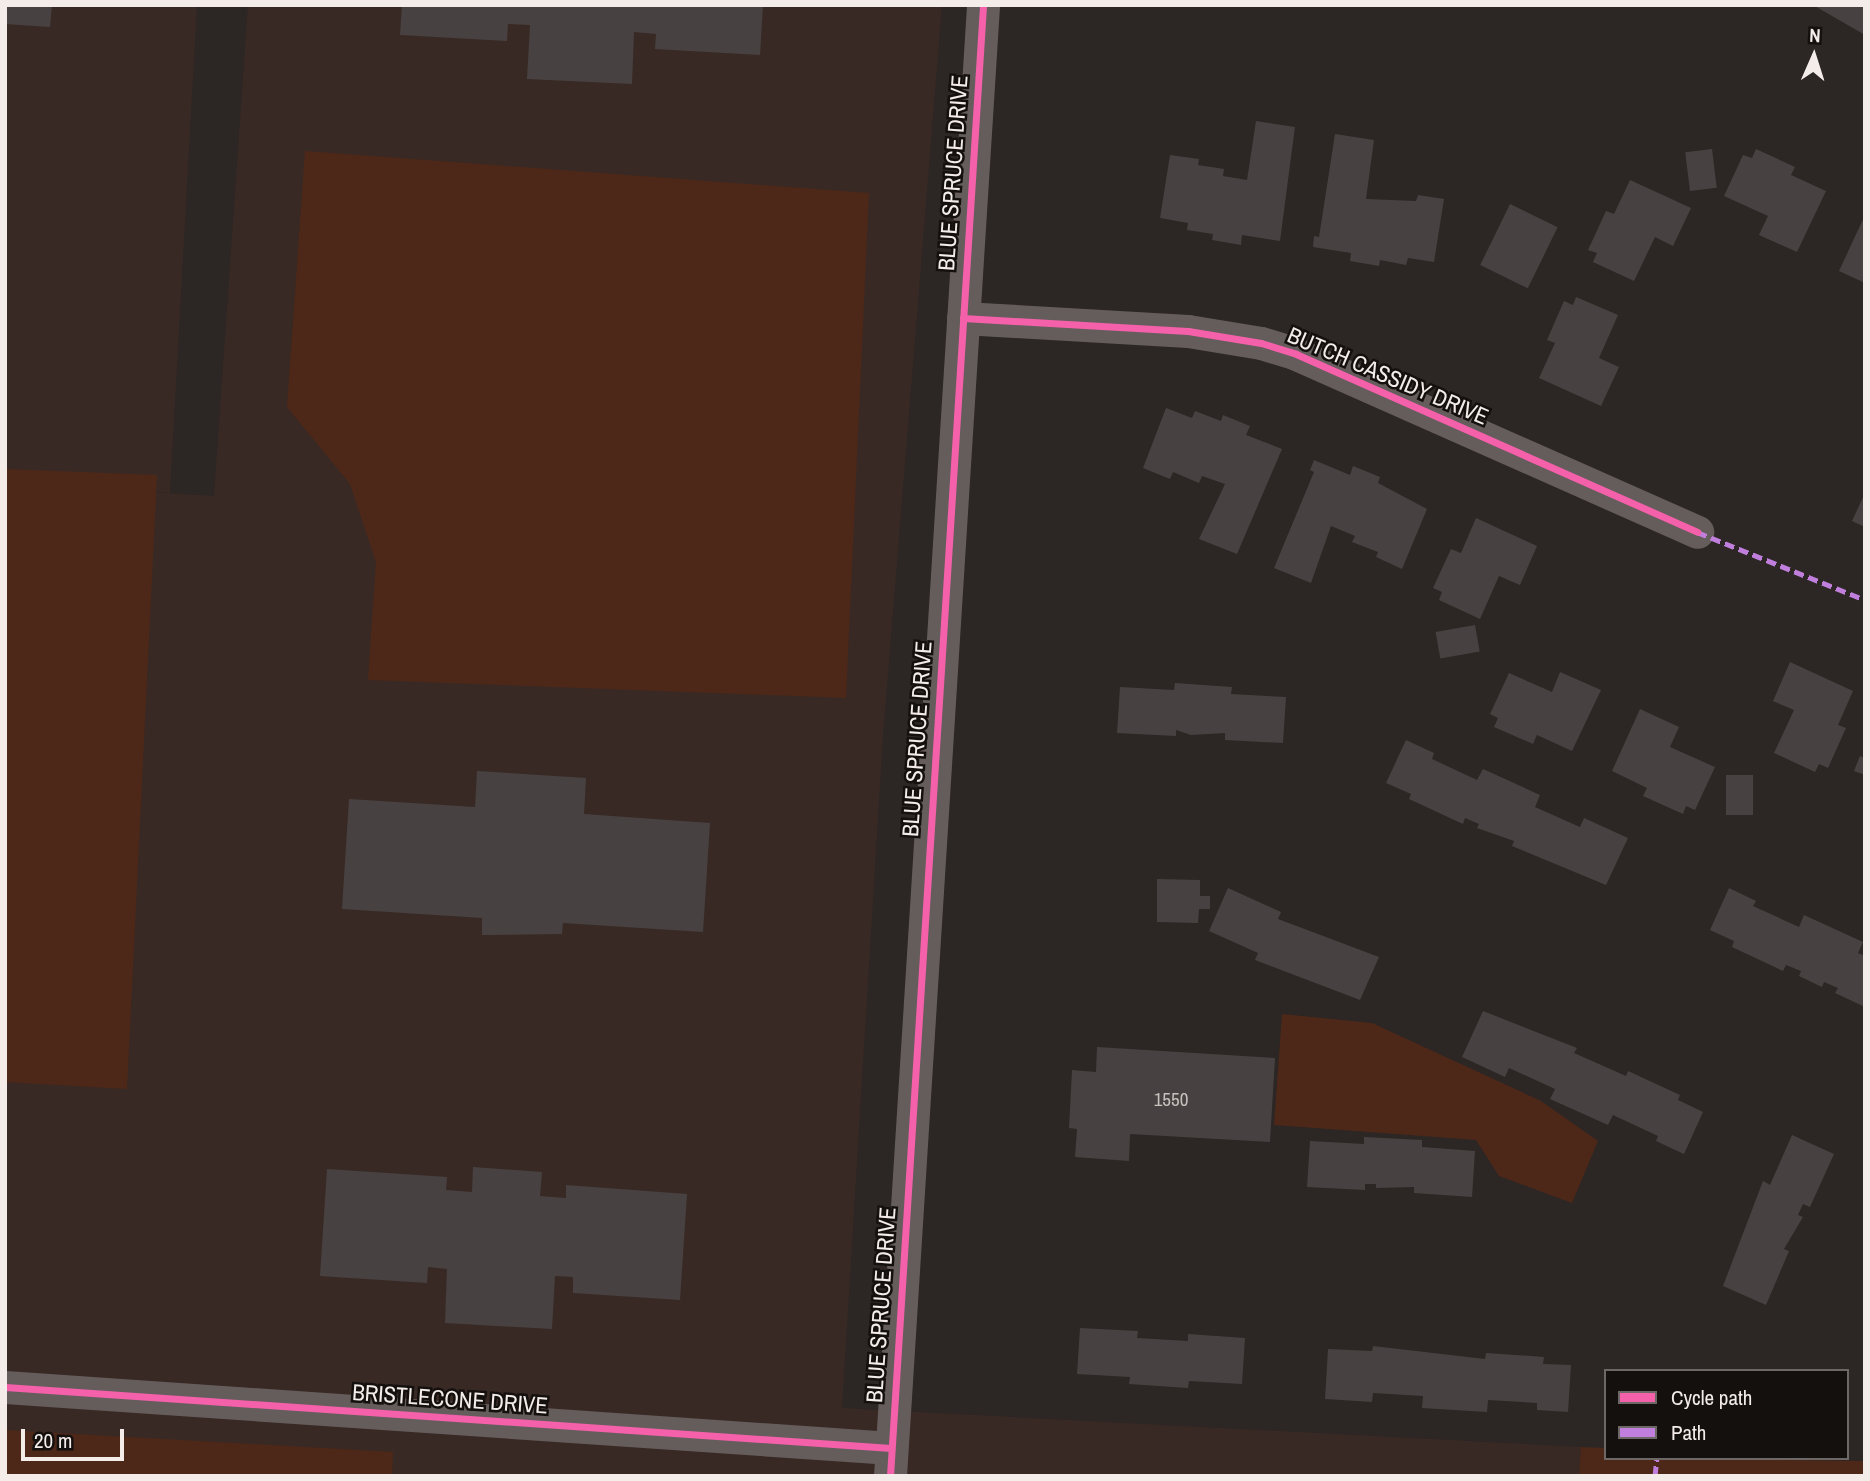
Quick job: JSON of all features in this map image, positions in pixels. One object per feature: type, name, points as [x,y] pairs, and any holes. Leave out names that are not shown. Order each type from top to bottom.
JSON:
[{"type":"street","name":"BLUE SPRUCE DRIVE","points":[[891,1462],[983,5]]},
{"type":"street","name":"BUTCH CASSIDY DRIVE","points":[[963,318],[1188,331],[1261,343],[1296,354],[1697,532]]},
{"type":"street","name":"BRISTLECONE DRIVE","points":[[5,1387],[891,1462]]},
{"type":"shaded area","points":[[5,5],[197,5],[170,493],[5,480]]},
{"type":"shaded area","points":[[248,5],[942,5],[883,736],[842,1408],[1581,1447],[1579,1476],[5,1476],[5,483],[214,496]]},
{"type":"shaded area","points":[[305,151],[869,193],[846,698],[368,680],[376,562],[350,484],[287,407]]},
{"type":"shaded area","points":[[5,469],[157,475],[127,1089],[5,1082]]},
{"type":"shaded area","points":[[1282,1014],[1372,1023],[1541,1101],[1598,1141],[1572,1203],[1499,1176],[1476,1140],[1274,1125]]},
{"type":"shaded area","points":[[5,1430],[393,1452],[392,1476],[5,1476]]},
{"type":"shaded area","points":[[1581,1447],[1604,1448],[1604,1460],[1865,1461],[1865,1476],[1579,1476]]},
{"type":"building","points":[[5,5],[52,5],[50,27],[5,24]]},
{"type":"building","points":[[402,5],[763,5],[760,55],[655,49],[656,34],[634,32],[632,84],[527,79],[530,25],[508,24],[507,41],[400,35]]},
{"type":"building","points":[[1813,5],[1865,5],[1865,35]]},
{"type":"building","points":[[1256,121],[1295,127],[1280,241],[1242,235],[1241,245],[1212,240],[1213,234],[1187,230],[1188,223],[1160,218],[1170,155],[1199,159],[1198,165],[1224,169],[1223,176],[1247,180]]},
{"type":"building","points":[[1335,134],[1374,140],[1366,199],[1416,201],[1418,195],[1444,199],[1434,262],[1408,258],[1406,265],[1380,260],[1379,266],[1350,261],[1351,253],[1313,247],[1314,236],[1319,237]]},
{"type":"building","points":[[1712,149],[1717,188],[1690,191],[1685,152]]},
{"type":"building","points":[[1756,149],[1795,167],[1791,175],[1826,191],[1797,252],[1759,235],[1768,216],[1724,196],[1743,155],[1752,158]]},
{"type":"building","points":[[1630,180],[1691,208],[1673,246],[1655,237],[1634,281],[1593,262],[1597,253],[1588,250],[1606,211],[1614,214]]},
{"type":"building","points":[[1510,204],[1558,227],[1528,288],[1480,265]]},
{"type":"building","points":[[1865,215],[1865,283],[1839,271]]},
{"type":"building","points":[[1576,297],[1618,315],[1599,358],[1619,367],[1601,406],[1539,378],[1555,343],[1547,340],[1564,301],[1573,305]]},
{"type":"building","points":[[1166,408],[1192,418],[1195,411],[1221,421],[1223,415],[1250,426],[1246,435],[1282,449],[1237,554],[1199,539],[1225,484],[1202,476],[1199,483],[1173,472],[1170,479],[1143,468]]},
{"type":"building","points":[[1314,460],[1350,475],[1353,466],[1380,477],[1378,483],[1427,509],[1402,569],[1376,557],[1378,552],[1352,542],[1355,536],[1331,526],[1311,583],[1274,568],[1314,472],[1310,470]]},
{"type":"building","points":[[1865,493],[1865,527],[1852,521]]},
{"type":"building","points":[[1476,518],[1537,546],[1520,585],[1499,576],[1480,619],[1439,600],[1442,592],[1433,588],[1451,549],[1461,553]]},
{"type":"building","points":[[1475,625],[1480,652],[1440,659],[1436,632]]},
{"type":"building","points":[[1790,662],[1853,691],[1838,725],[1846,728],[1828,768],[1819,764],[1815,772],[1774,753],[1794,710],[1773,701]]},
{"type":"building","points":[[1560,672],[1601,690],[1572,751],[1537,735],[1533,744],[1494,727],[1498,718],[1490,714],[1509,673],[1552,692]]},
{"type":"building","points":[[1175,683],[1232,687],[1231,694],[1286,697],[1283,743],[1225,740],[1225,733],[1191,735],[1176,730],[1176,736],[1117,733],[1120,687],[1174,690]]},
{"type":"building","points":[[1640,709],[1679,727],[1670,747],[1715,767],[1695,810],[1686,806],[1683,814],[1643,796],[1647,788],[1612,771]]},
{"type":"building","points":[[1406,740],[1434,753],[1432,759],[1477,780],[1483,769],[1540,795],[1535,807],[1580,827],[1584,818],[1628,838],[1606,885],[1512,846],[1514,841],[1477,828],[1479,824],[1465,818],[1463,824],[1409,799],[1411,794],[1386,783]]},
{"type":"building","points":[[1860,756],[1865,758],[1865,775],[1854,771]]},
{"type":"building","points":[[477,771],[586,778],[584,814],[710,823],[703,932],[563,923],[562,934],[482,935],[482,918],[342,909],[349,799],[475,807]]},
{"type":"building","points":[[1726,775],[1753,775],[1753,815],[1726,815]]},
{"type":"building","points":[[1157,879],[1200,880],[1200,896],[1210,896],[1210,909],[1199,909],[1198,923],[1157,922]]},
{"type":"building","points":[[1228,888],[1281,912],[1278,919],[1379,957],[1360,1000],[1255,960],[1258,953],[1209,931]]},
{"type":"building","points":[[1729,888],[1756,901],[1753,906],[1799,927],[1804,915],[1863,942],[1858,953],[1865,956],[1865,1007],[1835,993],[1838,988],[1824,982],[1822,987],[1799,976],[1801,971],[1786,965],[1783,971],[1732,947],[1734,941],[1710,930]]},
{"type":"building","points":[[1483,1011],[1577,1048],[1574,1053],[1626,1076],[1628,1071],[1680,1095],[1678,1100],[1703,1112],[1684,1154],[1656,1141],[1658,1136],[1613,1115],[1608,1125],[1550,1099],[1555,1089],[1509,1068],[1505,1077],[1462,1057]]},
{"type":"building","points":[[1097,1047],[1275,1058],[1270,1142],[1130,1134],[1129,1161],[1075,1157],[1077,1129],[1069,1128],[1072,1070],[1096,1072]]},
{"type":"building","points":[[1792,1135],[1834,1154],[1810,1207],[1803,1204],[1798,1215],[1803,1217],[1784,1249],[1789,1251],[1766,1305],[1723,1286],[1763,1181],[1770,1185]]},
{"type":"building","points":[[1364,1137],[1422,1140],[1422,1147],[1475,1151],[1472,1197],[1414,1193],[1414,1187],[1376,1188],[1376,1184],[1365,1184],[1365,1190],[1307,1187],[1310,1141],[1364,1144]]},
{"type":"building","points":[[473,1167],[542,1172],[540,1196],[566,1198],[566,1185],[687,1194],[680,1300],[573,1293],[573,1277],[555,1276],[552,1329],[445,1323],[447,1269],[428,1267],[427,1283],[320,1276],[327,1169],[447,1177],[446,1190],[472,1192]]},
{"type":"building","points":[[1080,1328],[1138,1331],[1137,1338],[1188,1341],[1188,1334],[1245,1338],[1242,1384],[1189,1381],[1188,1388],[1129,1384],[1130,1377],[1077,1374]]},
{"type":"building","points":[[1373,1346],[1485,1359],[1486,1353],[1544,1357],[1543,1364],[1571,1365],[1568,1412],[1537,1410],[1537,1403],[1488,1400],[1487,1412],[1422,1408],[1423,1396],[1373,1393],[1372,1402],[1325,1399],[1328,1349],[1372,1351]]},
{"type":"marked path","points":[[1697,532],[1865,600]]},
{"type":"marked path","points":[[1655,1476],[1657,1460]]},
{"type":"cycle path","points":[[890,1476],[983,5]]},
{"type":"cycle path","points":[[963,318],[1188,331],[1261,343],[1296,354],[1697,532]]},
{"type":"cycle path","points":[[5,1387],[891,1448]]}]
